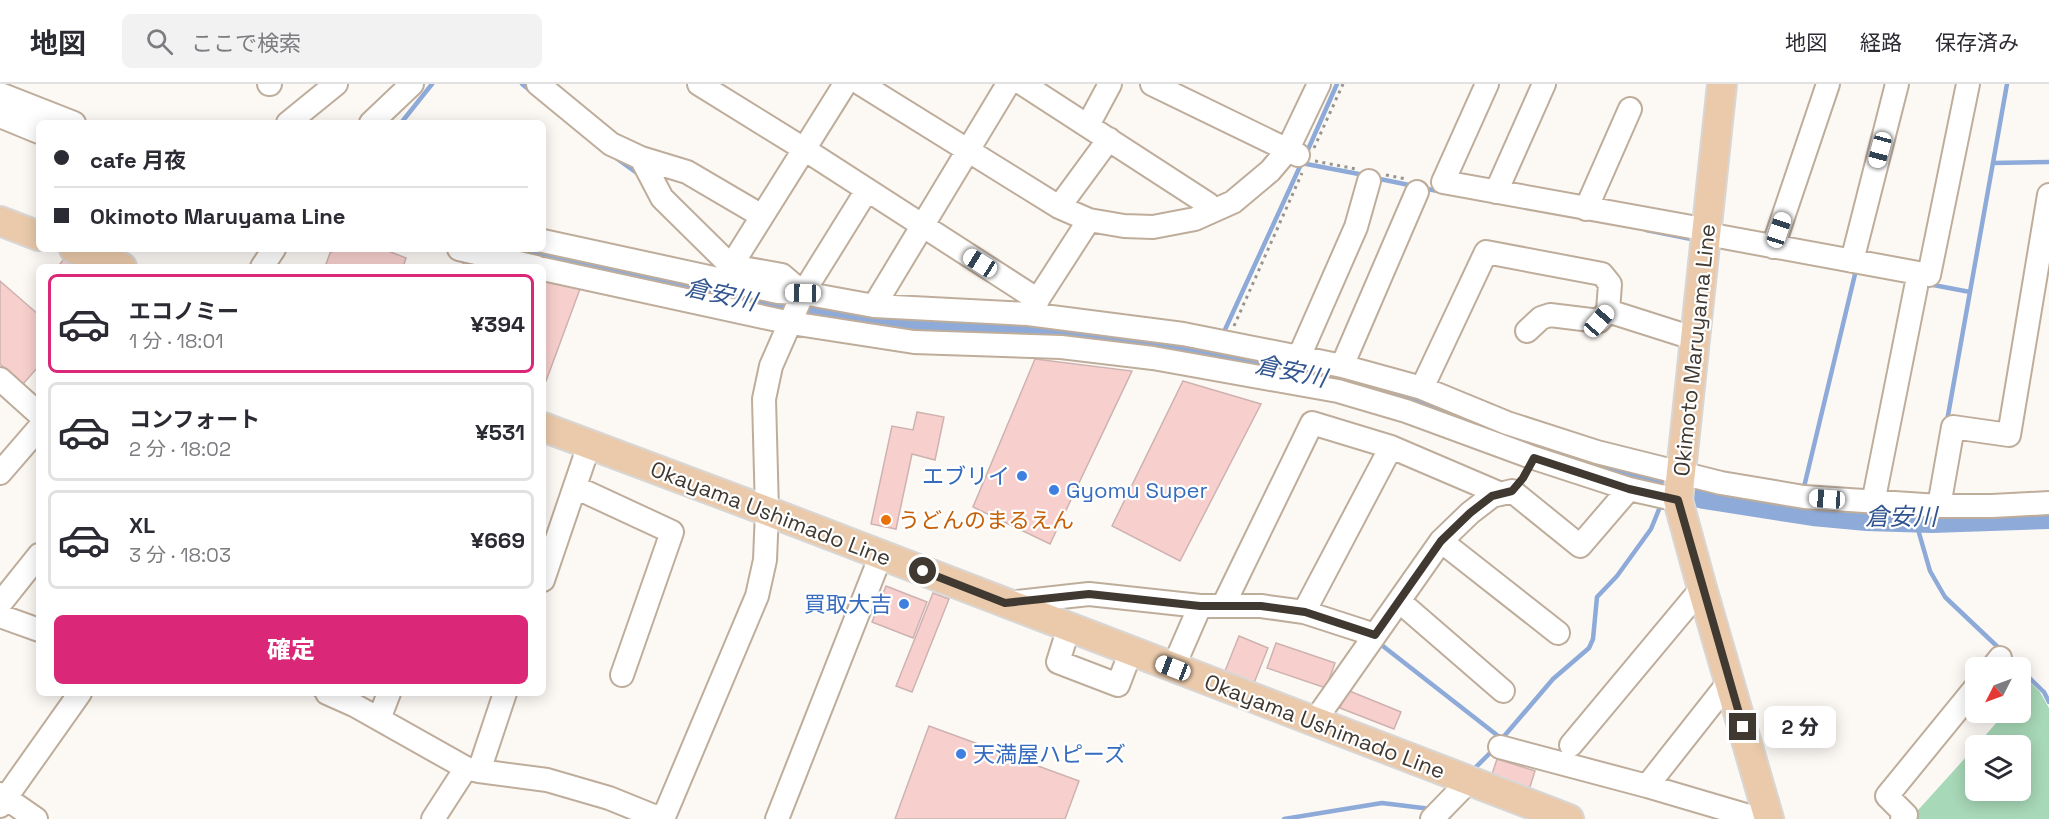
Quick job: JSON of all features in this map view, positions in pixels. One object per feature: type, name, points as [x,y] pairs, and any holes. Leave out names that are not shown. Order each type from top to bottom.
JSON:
[{"type":"main road","name":"Okimoto Maruyama Line","points":[[1722,84],[1680,488],[1702,588],[1769,819]]},
{"type":"main road","points":[[0,221],[36,235]]},
{"type":"main road","points":[[82,252],[114,264]]},
{"type":"main road","name":"Okayama Ushimado Line","points":[[546,428],[1569,819]]},
{"type":"street","points":[[292,120],[336,84]]},
{"type":"street","points":[[538,84],[610,144],[641,158],[687,172],[762,216]]},
{"type":"street","points":[[699,84],[922,226],[1033,307]]},
{"type":"street","points":[[731,266],[845,84]]},
{"type":"street","points":[[861,84],[1059,207],[1089,220],[1124,226],[1153,227],[1195,219],[1233,202],[1270,171],[1301,155],[1319,84]]},
{"type":"street","points":[[874,306],[1008,84]]},
{"type":"street","points":[[1023,84],[1208,204],[1213,211]]},
{"type":"street","points":[[1088,125],[1110,84]]},
{"type":"street","points":[[1152,84],[1301,155]]},
{"type":"street","points":[[1487,84],[1443,182],[1707,232],[1773,247],[1929,275],[1968,84]]},
{"type":"street","points":[[1497,192],[1544,84]]},
{"type":"street","points":[[1773,247],[1828,84]]},
{"type":"street","points":[[1852,261],[1897,84]]},
{"type":"street","points":[[374,120],[401,89]]},
{"type":"street","points":[[0,94],[66,120]]},
{"type":"street","points":[[1586,209],[1630,109]]},
{"type":"street","points":[[0,116],[36,131]]},
{"type":"street","points":[[1059,207],[1109,139]]},
{"type":"street","points":[[641,158],[662,198],[731,266],[782,275],[796,309]]},
{"type":"street","points":[[1301,353],[1356,226],[1368,182]]},
{"type":"street","points":[[334,696],[379,719],[468,772],[547,780],[609,798],[663,818],[757,596],[765,560],[767,511],[764,399],[771,366],[796,309],[867,190]]},
{"type":"street","points":[[1344,361],[1417,192]]},
{"type":"street","points":[[1939,506],[1953,427],[2009,435],[2049,195]]},
{"type":"street","points":[[1033,307],[1089,220]]},
{"type":"street","points":[[546,242],[717,281],[778,292],[796,309],[874,306],[1033,307],[1406,411],[1534,458],[1629,489],[1680,488],[1939,506],[1992,506],[2049,502]]},
{"type":"street","points":[[472,252],[523,264]]},
{"type":"street","points":[[1424,384],[1486,252],[1602,274],[1610,284],[1608,311],[1599,321],[1550,315],[1541,318],[1527,331]]},
{"type":"street","points":[[546,269],[796,309],[914,342],[1301,353],[1344,361],[1424,384],[1508,423],[1597,452],[1680,488]]},
{"type":"street","points":[[1873,503],[1916,287]]},
{"type":"street","points":[[1608,311],[1696,339]]},
{"type":"street","points":[[0,379],[36,411]]},
{"type":"street","points":[[1223,606],[1312,423],[1391,447],[1506,493],[1580,546],[1629,489]]},
{"type":"street","points":[[0,473],[36,431]]},
{"type":"street","points":[[546,571],[589,445]]},
{"type":"street","points":[[1305,612],[1391,447]]},
{"type":"street","points":[[1314,722],[1441,541],[1470,513],[1492,496],[1506,493],[1523,478],[1534,458]]},
{"type":"street","points":[[575,487],[672,532],[622,675]]},
{"type":"street","points":[[1441,541],[1558,633]]},
{"type":"street","points":[[777,819],[881,555]]},
{"type":"street","points":[[0,604],[36,559]]},
{"type":"street","points":[[1571,746],[1702,588]]},
{"type":"street","points":[[1005,603],[1089,594],[1198,610],[1223,606],[1261,606],[1305,612],[1373,638]]},
{"type":"street","points":[[1399,601],[1503,691]]},
{"type":"street","points":[[1173,668],[1198,610]]},
{"type":"street","points":[[0,616],[36,629]]},
{"type":"street","points":[[1647,786],[1729,682]]},
{"type":"street","points":[[36,819],[2,799],[78,696]]},
{"type":"street","points":[[379,719],[388,696]]},
{"type":"street","points":[[433,819],[468,772],[504,696]]},
{"type":"street","points":[[1902,819],[1906,815],[1887,796],[1965,700]]},
{"type":"street","points":[[1500,747],[1759,819]]},
{"type":"street","points":[[1432,819],[1469,781]]},
{"type":"path","points":[[1231,334],[1301,155],[1343,84]]},
{"type":"green space","points":[[2031,683],[2040,692],[2049,708],[2049,819],[1910,819],[1965,758],[1965,801],[2031,801],[2031,735],[1985,735],[1996,723],[2031,723]]},
{"type":"building","points":[[391,252],[406,258],[404,264],[326,264],[330,253]]},
{"type":"building","points":[[466,254],[500,264],[463,264]]},
{"type":"building","points":[[65,257],[74,264],[60,264]]},
{"type":"building","points":[[546,277],[580,289],[546,381]]},
{"type":"building","points":[[0,281],[36,312],[36,369],[23,384],[0,364]]},
{"type":"building","points":[[1035,359],[1132,371],[1050,544],[973,507]]},
{"type":"building","points":[[1183,381],[1261,404],[1180,561],[1112,526]]},
{"type":"building","points":[[917,412],[944,417],[935,460],[912,454],[896,529],[871,524],[892,426],[913,430]]},
{"type":"building","points":[[886,586],[927,602],[913,638],[872,622]]},
{"type":"building","points":[[933,593],[949,599],[912,692],[896,686]]},
{"type":"building","points":[[1239,636],[1268,648],[1254,683],[1225,671]]},
{"type":"building","points":[[1276,643],[1335,663],[1326,688],[1267,668]]},
{"type":"building","points":[[1347,690],[1401,712],[1394,729],[1340,708]]},
{"type":"building","name":"天満屋ハピーズ","points":[[929,726],[1079,781],[1065,819],[895,819]]},
{"type":"building","points":[[1497,759],[1535,771],[1529,790],[1491,777]]},
{"type":"waterway","points":[[403,120],[432,84]]},
{"type":"waterway","points":[[522,84],[532,92]]},
{"type":"waterway","points":[[1306,154],[1337,84]]},
{"type":"waterway","points":[[1947,421],[2007,84]]},
{"type":"waterway","points":[[616,158],[641,176]]},
{"type":"waterway","points":[[1223,334],[1302,162]]},
{"type":"waterway","points":[[1993,163],[2049,162]]},
{"type":"waterway","points":[[1301,163],[1364,175]]},
{"type":"waterway","points":[[1375,178],[1414,186]]},
{"type":"waterway","points":[[1422,188],[1443,192]]},
{"type":"waterway","points":[[1646,230],[1696,240]]},
{"type":"waterway","name":"倉安川","points":[[536,252],[784,308],[908,325],[1168,346],[1308,374],[1411,400],[1525,442],[1704,495],[1813,512],[1867,517],[1932,519],[2049,515]]},
{"type":"waterway","points":[[1801,487],[1804,487],[1856,270]]},
{"type":"waterway","points":[[1928,284],[1970,292]]},
{"type":"waterway","points":[[1500,741],[1553,679],[1589,648],[1593,639],[1597,597],[1617,576],[1651,529],[1662,502]]},
{"type":"waterway","points":[[1915,519],[1930,571],[1945,597],[2002,651]]},
{"type":"waterway","points":[[1379,643],[1502,739]]},
{"type":"waterway","points":[[2031,680],[2044,692],[2049,702]]},
{"type":"waterway","points":[[318,696],[322,698]]},
{"type":"waterway","points":[[1472,771],[1493,750]]},
{"type":"waterway","points":[[1284,819],[1382,803],[1431,809]]},
{"type":"place","name":"エブリイ","points":[[1022,476]]},
{"type":"place","name":"Gyomu Super","points":[[1054,490]]},
{"type":"place","name":"うどんのまるえん","points":[[886,520]]},
{"type":"place","name":"買取大吉","points":[[904,604]]},
{"type":"place","name":"天満屋ハピーズ","points":[[961,754]]},
{"type":"route","points":[[923,571],[1005,603],[1089,594],[1200,606],[1261,606],[1305,612],[1375,635],[1441,541],[1470,513],[1492,496],[1512,491],[1523,478],[1534,458],[1629,489],[1678,500],[1743,727]]}]
